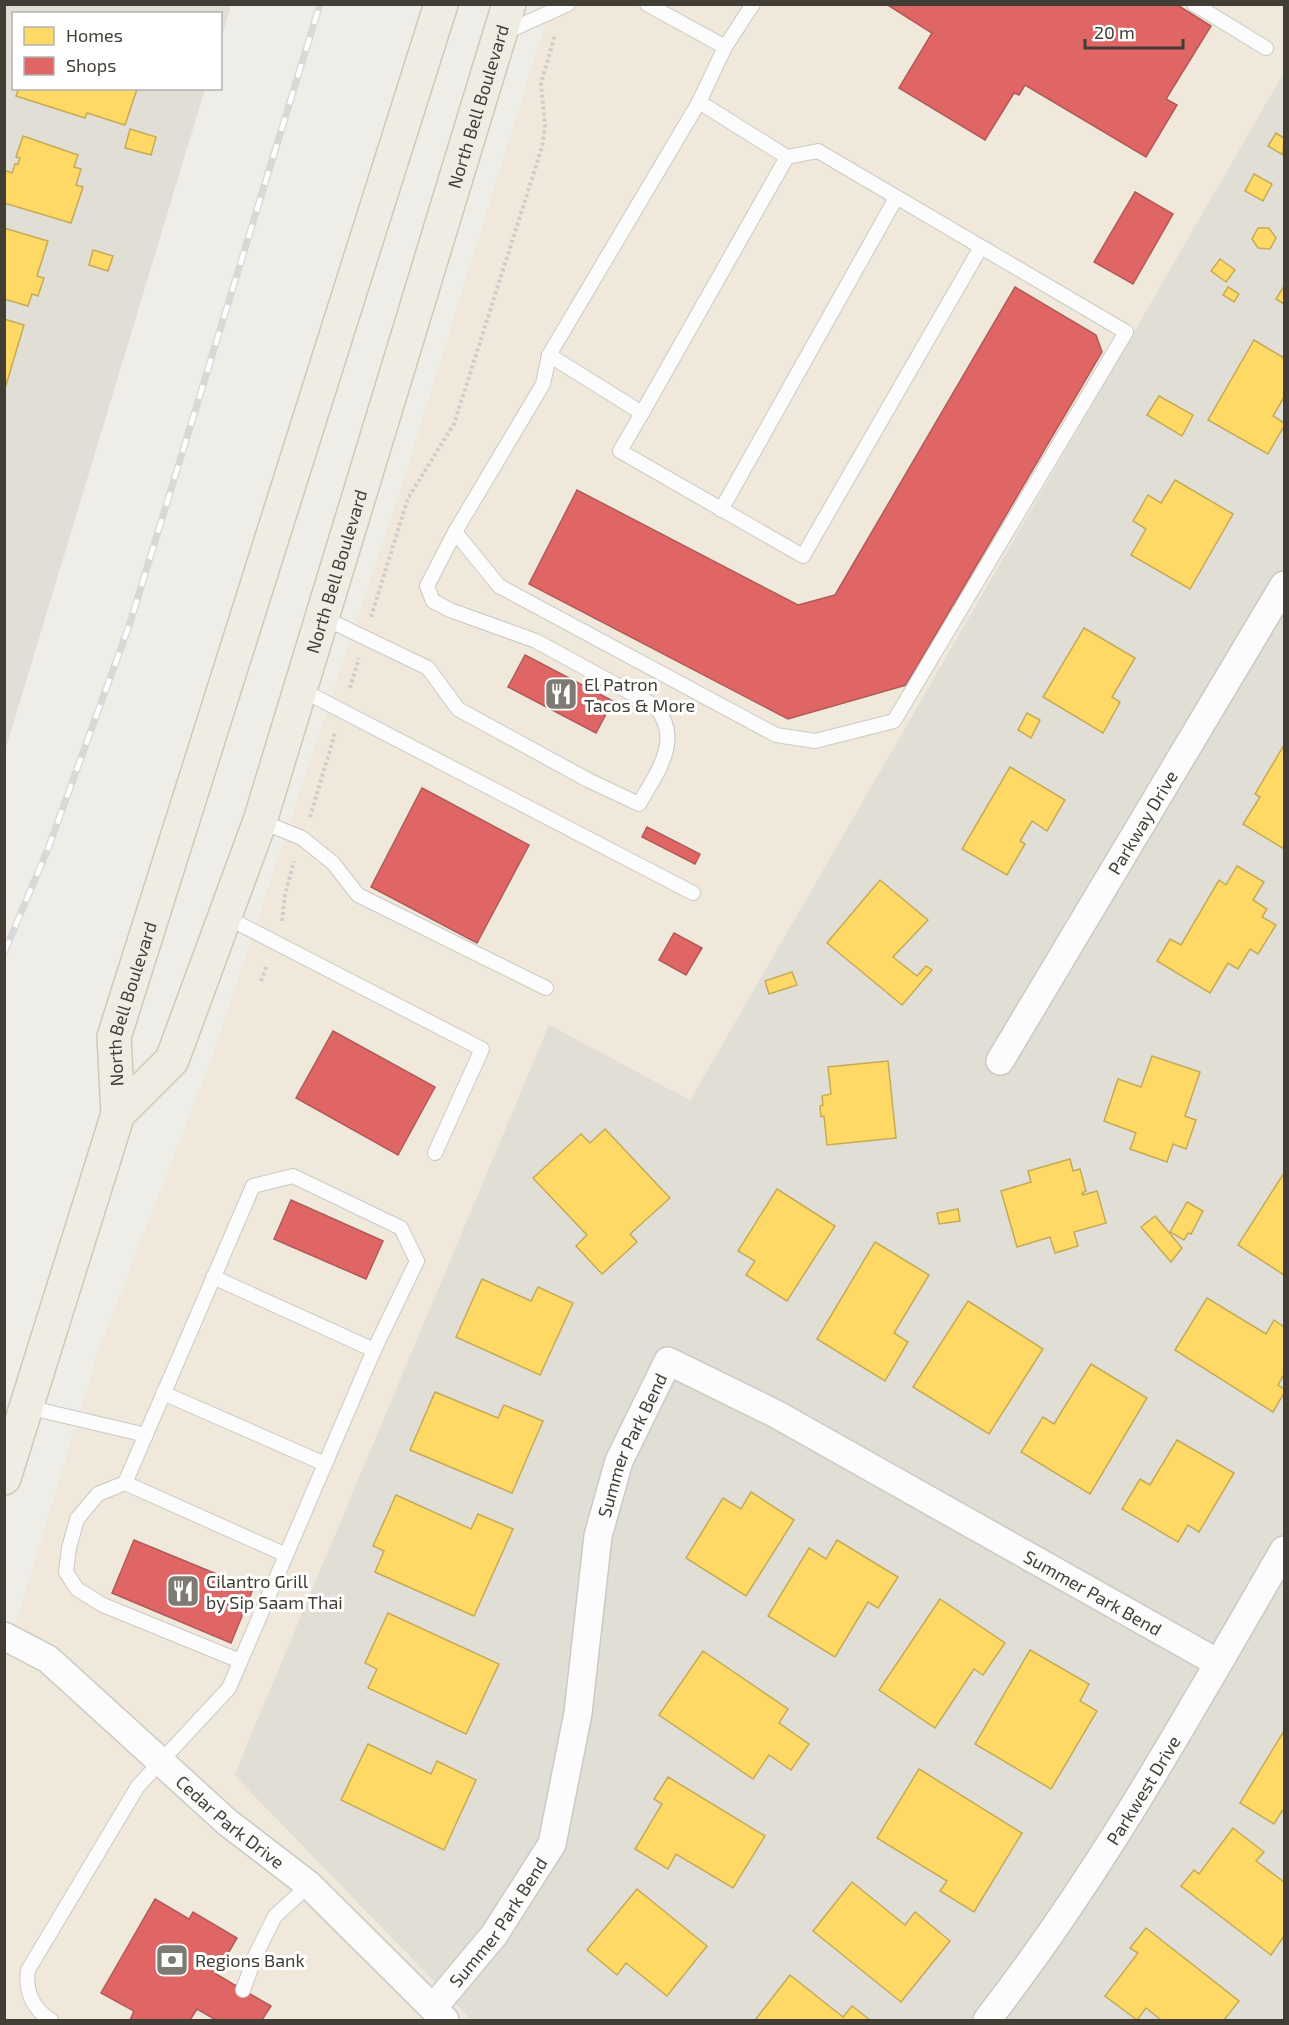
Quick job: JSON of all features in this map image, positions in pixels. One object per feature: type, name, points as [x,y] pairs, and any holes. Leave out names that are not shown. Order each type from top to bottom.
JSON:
[{"type":"main road","name":"North Bell Boulevard","points":[[4,1478],[118,1114],[114,1037],[441,4]]},
{"type":"main road","name":"North Bell Boulevard","points":[[118,1114],[172,1060],[226,918],[260,821],[298,688],[509,4]]},
{"type":"street","name":"Parkway Drive","points":[[1000,1061],[1284,585]]},
{"type":"street","name":"Summer Park Bend","points":[[433,2016],[494,1935],[552,1844],[578,1713],[598,1536],[619,1461],[668,1361],[776,1414],[1218,1664]]},
{"type":"street","name":"Parkwest Drive","points":[[987,2020],[1019,1980],[1096,1867],[1284,1550]]},
{"type":"street","name":"Cedar Park Drive","points":[[4,1636],[48,1659],[227,1822],[309,1885],[433,2016]]},
{"type":"lane","points":[[500,35],[568,4]]},
{"type":"lane","points":[[647,4],[725,47]]},
{"type":"lane","points":[[321,616],[428,668],[458,709],[588,780],[639,804],[658,770],[669,741],[666,718],[655,705],[536,641],[450,610],[432,601],[427,586],[455,532],[543,384],[549,355],[699,102],[725,47],[753,4]]},
{"type":"lane","points":[[1194,4],[1266,48]]},
{"type":"lane","points":[[455,532],[499,586],[776,735],[815,741],[894,721],[1126,332],[818,151],[787,157],[699,102]]},
{"type":"lane","points":[[787,157],[620,451],[803,556],[981,247]]},
{"type":"lane","points":[[721,510],[896,198]]},
{"type":"lane","points":[[549,355],[642,413]]},
{"type":"lane","points":[[298,688],[693,893]]},
{"type":"lane","points":[[260,821],[302,838],[333,863],[358,895],[546,988]]},
{"type":"lane","points":[[226,918],[482,1049],[435,1153]]},
{"type":"lane","points":[[51,2020],[32,2002],[26,1986],[27,1970],[138,1786],[229,1688],[374,1350],[417,1261],[401,1228],[293,1176],[253,1186],[125,1483],[98,1494],[77,1519],[69,1548],[66,1572],[77,1589],[104,1605],[240,1661]]},
{"type":"lane","points":[[213,1277],[374,1350]]},
{"type":"lane","points":[[164,1393],[325,1464]]},
{"type":"lane","points":[[27,1407],[146,1435]]},
{"type":"lane","points":[[125,1483],[286,1555]]},
{"type":"lane","points":[[243,1990],[256,1954],[275,1916],[309,1885]]},
{"type":"path","points":[[261,981],[285,913],[285,895],[408,498],[454,424],[542,147],[545,126],[542,82],[557,26]]},
{"type":"shaded area","points":[[5,5],[231,5],[222,36],[222,12],[12,12],[12,90],[205,90],[5,751]]},
{"type":"shaded area","points":[[551,5],[1284,5],[1284,72],[690,1100],[549,1025],[234,1775],[471,2020],[5,2020],[5,1659],[99,1349],[211,1060],[405,475]]},
{"type":"shaded area","points":[[1284,72],[1284,2020],[471,2020],[234,1775],[549,1024],[690,1100]]},
{"type":"building: Homes","points":[[18,90],[137,90],[125,125],[87,113],[85,118],[16,96]]},
{"type":"building: Homes","points":[[130,129],[156,137],[151,155],[125,148]]},
{"type":"building: Homes","points":[[1276,133],[1284,138],[1283,155],[1268,146]]},
{"type":"building: Homes","points":[[23,136],[78,155],[74,167],[81,169],[76,185],[83,187],[71,223],[4,203],[4,170],[12,173],[15,164],[18,164],[20,158],[16,157]]},
{"type":"building: Homes","points":[[1254,174],[1272,184],[1263,201],[1245,191]]},
{"type":"building: Homes","points":[[4,228],[48,241],[37,276],[44,278],[38,296],[32,294],[28,306],[4,299]]},
{"type":"building: Homes","points":[[1258,228],[1269,228],[1276,238],[1270,249],[1258,248],[1252,239]]},
{"type":"building: Homes","points":[[93,250],[113,256],[108,271],[89,265]]},
{"type":"building: Homes","points":[[1220,259],[1235,270],[1226,282],[1211,271]]},
{"type":"building: Homes","points":[[1284,286],[1284,304],[1276,299]]},
{"type":"building: Homes","points":[[1228,287],[1239,294],[1234,302],[1223,295]]},
{"type":"building: Homes","points":[[4,319],[24,325],[4,392]]},
{"type":"building: Homes","points":[[1254,340],[1284,358],[1284,397],[1273,416],[1284,423],[1284,426],[1268,454],[1208,420]]},
{"type":"building: Homes","points":[[1159,396],[1193,415],[1182,436],[1147,415]]},
{"type":"building: Homes","points":[[1175,480],[1233,514],[1190,589],[1131,555],[1146,529],[1133,521],[1148,495],[1161,503]]},
{"type":"building: Homes","points":[[1084,628],[1135,658],[1112,697],[1120,702],[1103,733],[1043,697]]},
{"type":"building: Homes","points":[[1027,713],[1040,720],[1031,738],[1018,730]]},
{"type":"building: Homes","points":[[1284,745],[1284,849],[1243,824],[1260,797],[1255,794]]},
{"type":"building: Homes","points":[[1010,767],[1065,800],[1047,831],[1032,821],[1020,841],[1025,844],[1007,875],[962,849]]},
{"type":"building: Homes","points":[[1237,866],[1264,882],[1253,900],[1267,909],[1262,917],[1276,925],[1258,954],[1250,949],[1238,969],[1228,963],[1210,993],[1157,961],[1170,939],[1181,945],[1219,880],[1226,885]]},
{"type":"building: Homes","points":[[880,880],[928,920],[893,957],[917,976],[926,966],[932,970],[902,1005],[827,943]]},
{"type":"building: Homes","points":[[792,972],[797,985],[769,994],[765,981]]},
{"type":"building: Homes","points":[[1152,1056],[1200,1072],[1185,1116],[1196,1120],[1186,1149],[1173,1144],[1167,1162],[1130,1149],[1136,1133],[1104,1121],[1118,1079],[1141,1087]]},
{"type":"building: Homes","points":[[888,1061],[896,1138],[827,1145],[824,1116],[821,1117],[820,1106],[823,1105],[822,1096],[831,1094],[828,1067]]},
{"type":"building: Homes","points":[[605,1129],[670,1198],[630,1234],[637,1242],[602,1274],[576,1246],[587,1235],[533,1178],[581,1134],[590,1143]]},
{"type":"building: Homes","points":[[1070,1159],[1073,1171],[1080,1169],[1086,1191],[1082,1193],[1083,1195],[1097,1191],[1106,1223],[1074,1232],[1078,1246],[1055,1253],[1050,1237],[1017,1247],[1001,1191],[1031,1182],[1028,1171]]},
{"type":"building: Homes","points":[[1284,1173],[1284,1275],[1238,1245]]},
{"type":"building: Homes","points":[[777,1189],[835,1226],[787,1301],[746,1275],[755,1261],[738,1251]]},
{"type":"building: Homes","points":[[1187,1202],[1203,1211],[1191,1234],[1188,1233],[1184,1240],[1170,1232]]},
{"type":"building: Homes","points":[[958,1209],[960,1221],[939,1224],[937,1213]]},
{"type":"building: Homes","points":[[1155,1216],[1182,1248],[1171,1262],[1141,1227]]},
{"type":"building: Homes","points":[[875,1242],[929,1275],[894,1333],[908,1342],[885,1381],[817,1339]]},
{"type":"building: Homes","points":[[482,1279],[531,1301],[538,1287],[573,1303],[540,1375],[456,1337]]},
{"type":"building: Homes","points":[[1207,1298],[1266,1334],[1274,1320],[1284,1327],[1284,1374],[1278,1385],[1284,1389],[1284,1393],[1273,1412],[1175,1350]]},
{"type":"building: Homes","points":[[968,1301],[1043,1349],[989,1434],[913,1387]]},
{"type":"building: Homes","points":[[1091,1364],[1147,1398],[1090,1494],[1021,1452],[1043,1417],[1054,1424]]},
{"type":"building: Homes","points":[[435,1392],[498,1418],[504,1405],[543,1421],[512,1493],[410,1450]]},
{"type":"building: Homes","points":[[1177,1440],[1234,1473],[1199,1532],[1188,1525],[1178,1542],[1122,1509],[1140,1479],[1150,1485]]},
{"type":"building: Homes","points":[[751,1492],[794,1520],[746,1596],[686,1558],[723,1498],[741,1509]]},
{"type":"building: Homes","points":[[396,1495],[471,1529],[478,1514],[513,1529],[474,1616],[375,1572],[384,1551],[373,1546]]},
{"type":"building: Homes","points":[[837,1540],[898,1577],[878,1608],[868,1602],[835,1657],[768,1616],[809,1548],[826,1559]]},
{"type":"building: Homes","points":[[940,1599],[1005,1643],[983,1675],[974,1669],[935,1728],[879,1690]]},
{"type":"building: Homes","points":[[388,1613],[499,1664],[466,1734],[368,1688],[377,1669],[365,1663]]},
{"type":"building: Homes","points":[[1030,1650],[1089,1684],[1080,1701],[1097,1711],[1051,1789],[975,1744]]},
{"type":"building: Homes","points":[[703,1651],[788,1709],[779,1723],[809,1744],[791,1770],[769,1755],[753,1779],[659,1715]]},
{"type":"building: Homes","points":[[1284,1731],[1284,1812],[1282,1811],[1274,1824],[1240,1803]]},
{"type":"building: Homes","points":[[368,1744],[431,1774],[437,1761],[476,1780],[444,1850],[341,1800]]},
{"type":"building: Homes","points":[[919,1769],[1022,1833],[974,1912],[940,1891],[947,1881],[877,1838]]},
{"type":"building: Homes","points":[[668,1777],[765,1836],[733,1888],[676,1854],[668,1869],[635,1849],[662,1804],[654,1799]]},
{"type":"building: Homes","points":[[1233,1828],[1264,1852],[1256,1861],[1284,1882],[1284,1936],[1271,1955],[1181,1886],[1194,1870],[1199,1874]]},
{"type":"building: Homes","points":[[852,1882],[905,1925],[915,1912],[950,1941],[901,2002],[813,1931]]},
{"type":"building: Homes","points":[[637,1889],[707,1946],[667,1996],[626,1963],[617,1975],[587,1950]]},
{"type":"building: Homes","points":[[1146,1928],[1239,2001],[1224,2020],[1161,2020],[1146,2008],[1137,2020],[1105,1996],[1138,1953],[1130,1948]]},
{"type":"building: Homes","points":[[790,1975],[843,2017],[852,2006],[870,2020],[755,2020]]},
{"type":"building: Shops","points":[[886,4],[1176,4],[1211,26],[1166,99],[1177,105],[1146,157],[1025,85],[1019,95],[1014,93],[985,140],[899,88],[932,33]]},
{"type":"building: Shops","points":[[1135,192],[1173,214],[1133,284],[1094,262]]},
{"type":"building: Shops","points":[[1015,287],[1096,335],[1102,352],[906,685],[788,719],[529,584],[577,490],[798,605],[835,595]]},
{"type":"building: Shops","name":"El Patron Tacos & More","points":[[525,655],[613,701],[596,733],[508,687]]},
{"type":"building: Shops","points":[[422,788],[529,845],[477,943],[371,887]]},
{"type":"building: Shops","points":[[647,827],[700,854],[695,864],[642,837]]},
{"type":"building: Shops","points":[[674,933],[702,948],[686,975],[659,960]]},
{"type":"building: Shops","points":[[333,1031],[435,1087],[398,1155],[296,1098]]},
{"type":"building: Shops","points":[[291,1200],[383,1241],[366,1279],[274,1239]]},
{"type":"building: Shops","name":"Cilantro Grill by Sip Saam Thai","points":[[134,1540],[253,1589],[231,1643],[112,1593]]},
{"type":"building: Shops","name":"Regions Bank","points":[[155,1899],[189,1919],[193,1912],[237,1938],[216,1974],[271,2006],[262,2020],[216,2020],[197,2009],[190,2020],[130,2020],[134,2011],[101,1993]]},
{"type":"railway","points":[[4,953],[49,846],[130,623],[320,4]]},
{"type":"place","name":"El Patron Tacos & More","points":[[561,694]]},
{"type":"place","name":"Cilantro Grill by Sip Saam Thai","points":[[183,1591]]},
{"type":"place","name":"Regions Bank","points":[[172,1960]]}]
